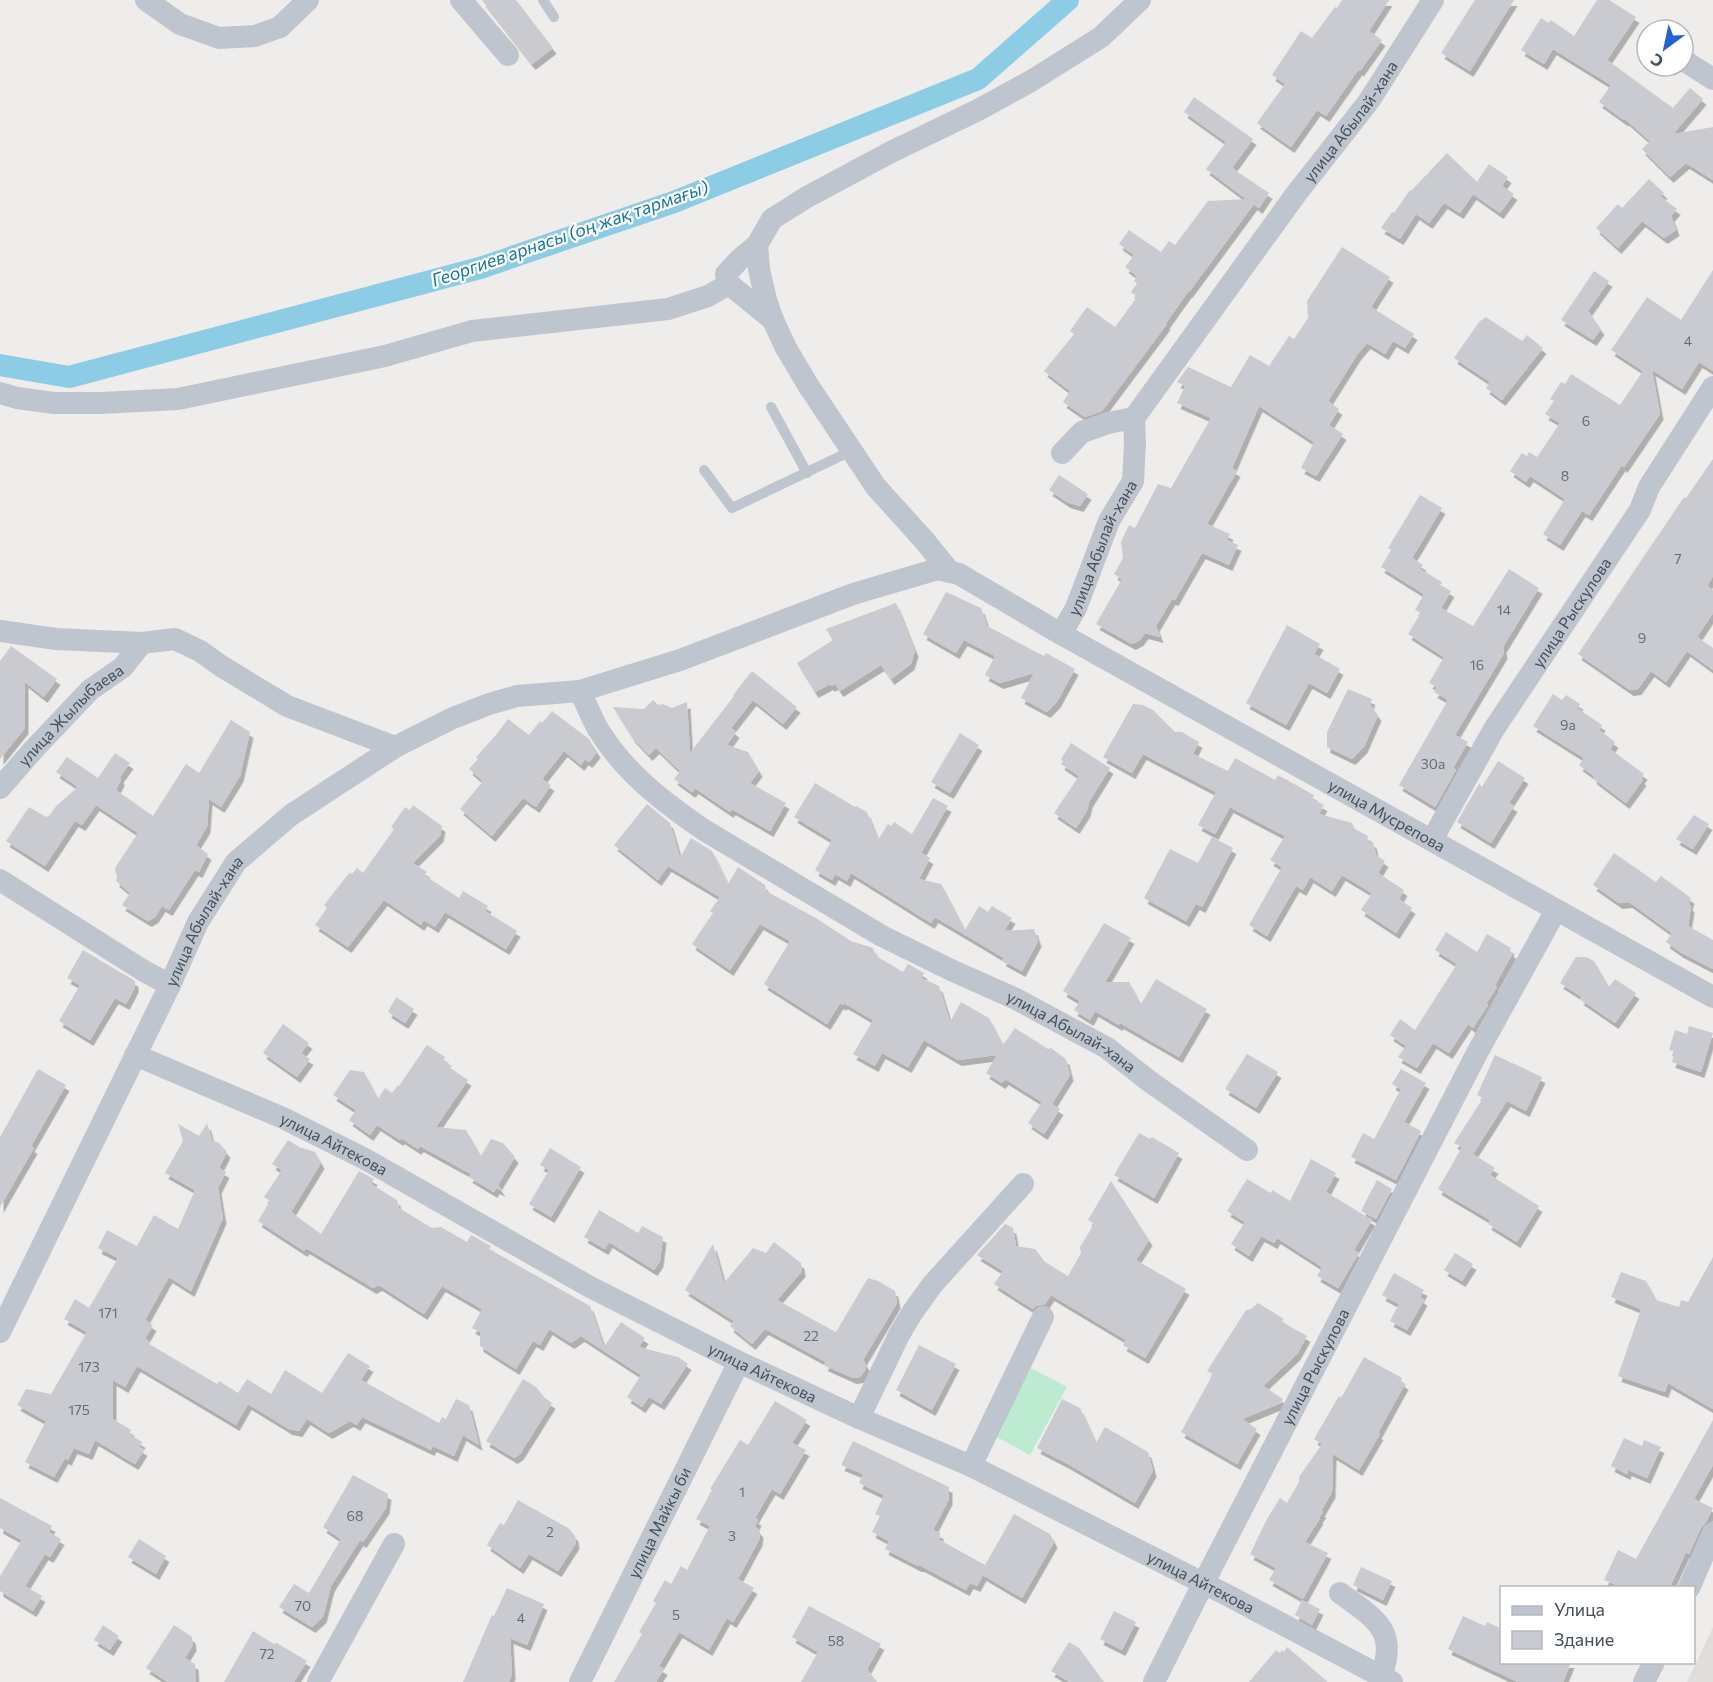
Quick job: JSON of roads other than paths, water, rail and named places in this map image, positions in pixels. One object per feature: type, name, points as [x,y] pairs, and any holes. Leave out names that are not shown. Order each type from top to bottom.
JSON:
[{"type":"street","points":[[146,0],[180,24],[219,38],[255,36],[280,27],[308,0]]},
{"type":"street","points":[[461,0],[508,55]]},
{"type":"street","points":[[773,320],[729,284],[726,274],[757,245],[772,219],[891,152],[978,110],[1031,81],[1101,37],[1140,0]]},
{"type":"street","name":"улица Абылай-хана","points":[[0,1332],[170,985],[198,922],[236,862],[291,815],[394,747],[453,718],[489,704],[518,696],[580,691],[680,660],[853,594],[938,569],[959,574],[1061,634],[1076,608],[1109,521],[1133,482],[1136,444],[1134,418],[1296,195],[1369,101],[1433,0]]},
{"type":"street","points":[[1695,68],[1713,79]]},
{"type":"street","points":[[757,245],[765,300],[786,348],[876,487],[950,572]]},
{"type":"street","points":[[0,393],[17,398],[54,403],[178,399],[385,356],[472,331],[668,309],[708,296],[729,284]]},
{"type":"street","name":"улица Рыскулова","points":[[1432,840],[1494,729],[1640,510],[1649,487],[1713,387]]},
{"type":"street","points":[[1062,453],[1082,432],[1108,423],[1134,418]]},
{"type":"street","points":[[0,631],[56,639],[142,643],[175,639],[200,651],[287,706],[394,747]]},
{"type":"street","name":"улица Мусрепова","points":[[1061,634],[1713,997]]},
{"type":"street","name":"улица Жылыбаева","points":[[0,788],[90,690],[123,667],[142,643]]},
{"type":"street","name":"улица Абылай-хана","points":[[580,691],[598,728],[622,764],[677,812],[882,936],[1016,999],[1107,1048],[1149,1081],[1247,1150]]},
{"type":"street","points":[[0,880],[170,985]]},
{"type":"street","name":"улица Рыскулова","points":[[1154,1682],[1477,1053],[1556,910]]},
{"type":"street","name":"улица Айтекова","points":[[135,1056],[283,1118],[345,1149],[590,1287],[739,1362],[859,1418],[971,1466],[1387,1679]]},
{"type":"street","points":[[859,1418],[912,1313],[932,1285],[1023,1184]]},
{"type":"street","points":[[971,1466],[1043,1317]]},
{"type":"street","name":"улица Майкы би","points":[[580,1682],[739,1362]]},
{"type":"street","points":[[1689,1586],[1713,1533]]},
{"type":"street","points":[[318,1682],[394,1544]]},
{"type":"street","points":[[1341,1593],[1381,1627],[1388,1642],[1387,1679]]},
{"type":"street","points":[[1644,1682],[1653,1664]]},
{"type":"lane","points":[[543,0],[554,17]]},
{"type":"lane","points":[[771,407],[807,473]]},
{"type":"lane","points":[[704,470],[732,508],[851,451]]},
{"type":"waterway","name":"Георгиев арнасы (оң жақ тармағы)","points":[[0,365],[69,377],[480,268],[674,202],[978,79],[1068,0]]}]
